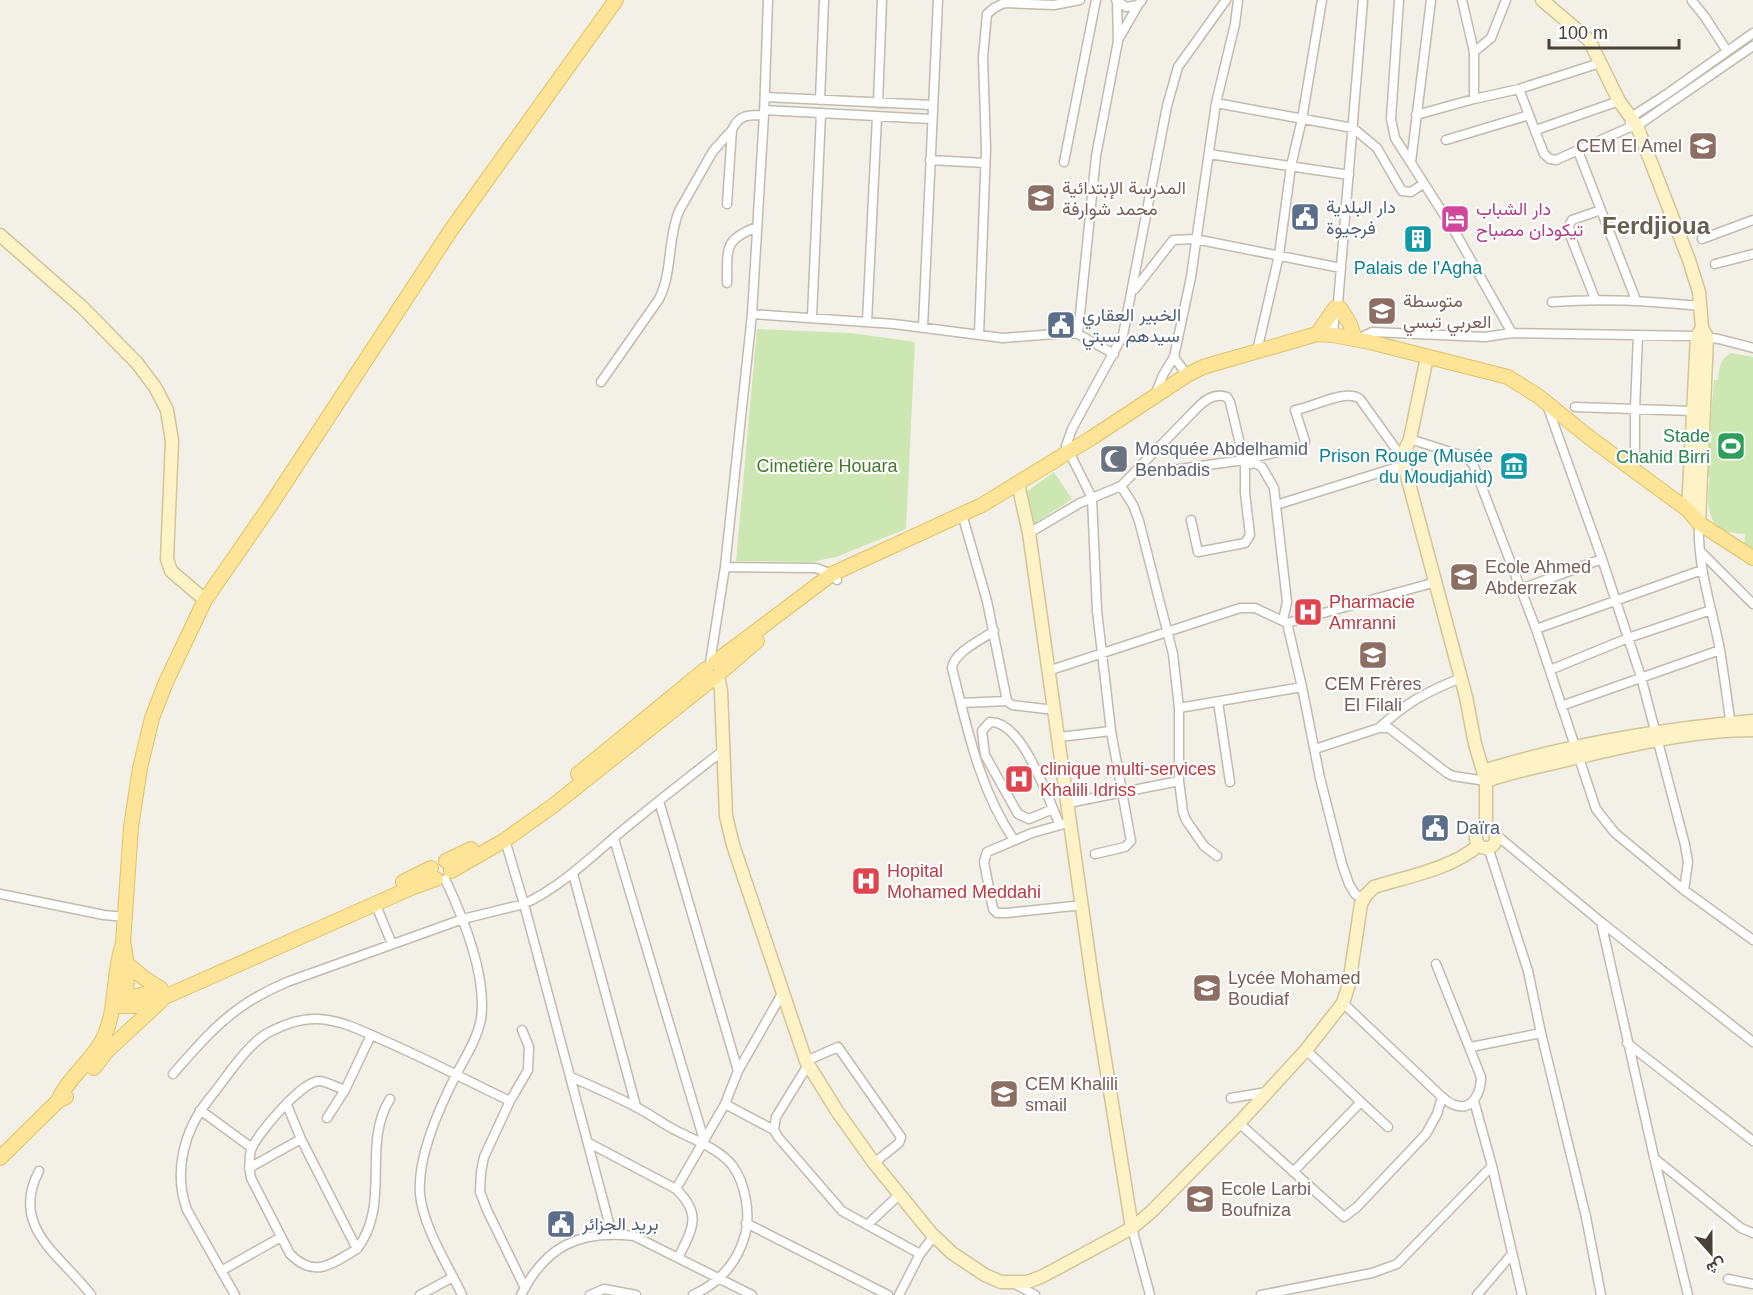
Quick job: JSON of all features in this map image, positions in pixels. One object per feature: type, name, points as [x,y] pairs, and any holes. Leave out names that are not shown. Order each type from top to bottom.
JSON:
[{"type":"main road","points":[[58,1101],[64,1089],[99,1046],[120,1002],[118,959],[123,943],[131,827],[140,768],[152,718],[166,682],[205,600],[451,230],[616,0]]},
{"type":"main road","points":[[1542,0],[1589,40],[1632,124],[1689,260],[1697,286],[1702,334],[1699,523]]},
{"type":"main road","points":[[0,235],[82,308],[137,363],[155,387],[167,410],[172,441],[167,559],[171,571],[205,600]]},
{"type":"main road","points":[[1317,334],[1338,306],[1350,324],[1347,338]]},
{"type":"main road","points":[[0,1158],[58,1101],[70,1093],[164,992],[391,887],[442,872],[515,823],[714,670],[750,647],[835,577],[1018,484],[1186,375],[1203,367],[1317,334],[1347,338],[1508,377],[1546,402],[1635,473],[1688,510],[1699,523],[1753,558]]},
{"type":"main road","points":[[1688,510],[1693,411],[1702,334]]},
{"type":"main road","points":[[714,670],[721,691],[726,816],[733,845],[807,1063],[874,1163],[934,1236],[952,1253],[985,1275],[1015,1288],[1041,1277],[1132,1228],[1167,1197],[1306,1050],[1343,1003],[1349,984],[1355,936],[1363,899],[1374,887],[1468,855],[1483,846],[1476,836],[1480,830],[1490,831],[1485,776],[1404,462],[1427,357]]},
{"type":"main road","points":[[1018,484],[1029,533],[1059,737],[1068,803],[1065,824],[1083,905],[1093,986],[1132,1228]]},
{"type":"main road","points":[[120,1002],[164,992],[375,903],[505,840],[554,805],[714,670]]},
{"type":"main road","points":[[1485,776],[1538,754],[1577,752],[1658,737],[1731,727],[1753,721]]},
{"type":"main road","points":[[1731,727],[1753,730]]},
{"type":"main road","points":[[107,1051],[116,1031],[128,964],[123,943]]},
{"type":"main road","points":[[128,964],[164,992]]},
{"type":"street","points":[[714,670],[753,314],[768,0]]},
{"type":"street","points":[[820,100],[824,0]]},
{"type":"street","points":[[878,103],[882,0]]},
{"type":"street","points":[[923,327],[938,0]]},
{"type":"street","points":[[979,335],[985,163],[983,57],[987,14],[1004,3],[1054,5],[1080,0]]},
{"type":"street","points":[[1064,162],[1096,0]]},
{"type":"street","points":[[1117,0],[1126,7],[1140,2]]},
{"type":"street","points":[[1077,334],[1096,156],[1118,40],[1117,0]]},
{"type":"street","points":[[1095,854],[1125,847],[1131,841],[1111,731],[1097,610],[1092,498],[1066,447],[1072,429],[1124,335],[1164,118],[1174,76],[1226,0]]},
{"type":"street","points":[[1154,396],[1174,357],[1191,277],[1216,103],[1235,24],[1238,0]]},
{"type":"street","points":[[1257,351],[1279,255],[1291,166],[1302,119],[1322,0]]},
{"type":"street","points":[[1363,0],[1338,306],[1347,338],[1372,332],[1485,337],[1512,333],[1702,334],[1753,347]]},
{"type":"street","points":[[1399,0],[1391,119],[1395,138],[1455,232],[1512,333]]},
{"type":"street","points":[[1411,162],[1431,0]]},
{"type":"street","points":[[1462,0],[1474,52],[1474,99]]},
{"type":"street","points":[[1474,52],[1491,38],[1506,0]]},
{"type":"street","points":[[1692,1],[1706,17],[1727,51]]},
{"type":"street","points":[[1118,40],[1140,2]]},
{"type":"street","points":[[1632,124],[1664,96],[1753,33]]},
{"type":"street","points":[[1519,89],[1544,154],[1556,160],[1632,124],[1753,46]]},
{"type":"street","points":[[1416,116],[1519,89],[1600,63]]},
{"type":"street","points":[[765,97],[932,105]]},
{"type":"street","points":[[1536,130],[1619,100]]},
{"type":"street","points":[[1216,103],[1353,128],[1377,148],[1402,191],[1410,192],[1423,184]]},
{"type":"street","points":[[601,382],[662,292],[668,278],[675,221],[679,211],[713,151],[741,117],[764,112],[932,119]]},
{"type":"street","points":[[812,317],[820,113]]},
{"type":"street","points":[[1446,140],[1529,115]]},
{"type":"street","points":[[867,322],[877,117]]},
{"type":"street","points":[[727,204],[732,130]]},
{"type":"street","points":[[1578,151],[1636,300]]},
{"type":"street","points":[[1209,154],[1349,175]]},
{"type":"street","points":[[930,160],[985,163]]},
{"type":"street","points":[[1594,299],[1570,236],[1569,226],[1572,220],[1600,210]]},
{"type":"street","points":[[1702,239],[1753,220]]},
{"type":"street","points":[[727,283],[731,242],[742,232],[757,227]]},
{"type":"street","points":[[1133,291],[1173,240],[1195,239],[1341,268]]},
{"type":"street","points":[[1715,264],[1753,254]]},
{"type":"street","points":[[1552,302],[1594,299],[1636,300],[1700,306]]},
{"type":"street","points":[[753,314],[923,327],[1003,338],[1057,333],[1077,334],[1114,354]]},
{"type":"street","points":[[1635,473],[1638,335]]},
{"type":"street","points":[[1174,357],[1186,375]]},
{"type":"street","points":[[1029,533],[1080,503],[1121,486],[1199,406],[1214,396],[1227,398],[1230,402],[1244,463],[1250,535],[1248,540],[1240,544],[1198,552],[1191,520]]},
{"type":"street","points":[[1244,463],[1303,446],[1305,441],[1294,410],[1337,397],[1350,396],[1360,399],[1404,462],[1276,505]]},
{"type":"street","points":[[1546,402],[1616,599],[1658,737],[1688,862],[1684,891]]},
{"type":"street","points":[[1575,407],[1693,411]]},
{"type":"street","points":[[1410,439],[1466,457],[1473,464],[1536,629],[1596,809],[1607,824],[1684,891],[1753,940]]},
{"type":"street","points":[[1179,470],[1255,463],[1262,467],[1274,488],[1287,602],[1285,622],[1342,864],[1348,884],[1355,894],[1363,899]]},
{"type":"street","points":[[1121,486],[1133,505],[1139,521],[1176,672],[1179,708],[1179,781],[1186,820],[1204,846],[1217,856]]},
{"type":"street","points":[[1688,510],[1698,539],[1702,570],[1720,650],[1731,727]]},
{"type":"street","points":[[962,514],[978,562],[1007,701],[1012,705],[1055,710]]},
{"type":"street","points":[[1698,539],[1699,523]]},
{"type":"street","points":[[1700,551],[1753,604]]},
{"type":"street","points":[[1521,589],[1602,559]]},
{"type":"street","points":[[725,567],[816,568],[835,577]]},
{"type":"street","points":[[1536,629],[1702,570]]},
{"type":"street","points":[[1048,671],[1248,607],[1285,622],[1436,582]]},
{"type":"street","points":[[1550,670],[1628,638],[1711,610]]},
{"type":"street","points":[[994,631],[953,661],[952,668],[986,789],[1003,824],[1014,840]]},
{"type":"street","points":[[1561,706],[1720,650]]},
{"type":"street","points":[[1379,728],[1418,697],[1461,678]]},
{"type":"street","points":[[1179,708],[1302,687]]},
{"type":"street","points":[[961,703],[1007,701]]},
{"type":"street","points":[[1218,702],[1230,783]]},
{"type":"street","points":[[1053,809],[1029,819],[1018,814],[985,755],[982,732],[990,722],[1002,724],[1021,744],[1038,774],[1053,809],[1065,824],[1014,840],[987,852],[984,858],[995,912],[1007,914],[1083,905]]},
{"type":"street","points":[[1315,749],[1386,727],[1392,729],[1447,772],[1466,778],[1485,776]]},
{"type":"street","points":[[1059,737],[1111,731]]},
{"type":"street","points":[[173,1074],[214,1030],[240,1007],[263,993],[287,982],[464,919],[524,904],[573,874],[658,801],[724,750]]},
{"type":"street","points":[[1068,803],[1179,781]]},
{"type":"street","points":[[658,801],[738,1071]]},
{"type":"street","points":[[1490,831],[1753,1042]]},
{"type":"street","points":[[614,838],[702,1141]]},
{"type":"street","points":[[505,840],[612,1234]]},
{"type":"street","points":[[1483,846],[1528,971],[1540,1033],[1586,1216],[1601,1295]]},
{"type":"street","points":[[442,872],[464,919],[479,979],[482,1004],[473,1044],[457,1075],[426,1149],[420,1177],[420,1196],[427,1222],[460,1294]]},
{"type":"street","points":[[573,874],[636,1106]]},
{"type":"street","points":[[0,894],[93,913],[125,917]]},
{"type":"street","points":[[375,903],[392,944]]},
{"type":"street","points":[[1601,922],[1688,1295]]},
{"type":"street","points":[[1436,964],[1471,1047],[1481,1077],[1481,1088],[1474,1101],[1522,1295]]},
{"type":"street","points":[[676,1189],[725,1104],[738,1071],[784,991]]},
{"type":"street","points":[[1343,1003],[1442,1097],[1456,1106],[1474,1101]]},
{"type":"street","points":[[235,1295],[187,1210],[180,1177],[188,1133],[200,1110],[248,1051],[264,1036],[282,1025],[304,1019],[340,1022],[510,1101]]},
{"type":"street","points":[[522,1030],[529,1047],[528,1070],[510,1101],[484,1157],[480,1172],[480,1192],[523,1292]]},
{"type":"street","points":[[1471,1047],[1540,1033]]},
{"type":"street","points":[[327,1118],[345,1090],[371,1035]]},
{"type":"street","points":[[1628,1043],[1753,1141]]},
{"type":"street","points":[[774,1130],[776,1118],[807,1063],[838,1047],[902,1140],[874,1163]]},
{"type":"street","points":[[1306,1050],[1388,1127]]},
{"type":"street","points":[[571,1077],[636,1106],[657,1120],[702,1141],[733,1166],[745,1196],[746,1223],[741,1249],[732,1265],[719,1278],[693,1295]]},
{"type":"street","points":[[345,1090],[319,1081],[306,1085],[267,1124],[252,1148],[249,1168],[251,1178],[290,1254],[299,1263],[308,1267],[320,1268],[329,1265],[357,1249],[367,1236],[373,1220],[379,1125],[390,1099]]},
{"type":"street","points":[[1231,1098],[1267,1092]]},
{"type":"street","points":[[1239,1123],[1344,1217],[1349,1215],[1426,1134],[1437,1114],[1442,1097]]},
{"type":"street","points":[[1293,1172],[1361,1102]]},
{"type":"street","points":[[725,1104],[774,1130],[842,1211],[920,1254]]},
{"type":"street","points":[[287,1105],[301,1139],[357,1249]]},
{"type":"street","points":[[200,1110],[252,1148]]},
{"type":"street","points":[[249,1168],[301,1139]]},
{"type":"street","points":[[589,1143],[676,1189],[687,1199],[693,1210],[694,1221],[678,1258]]},
{"type":"street","points":[[1654,1157],[1741,1228],[1753,1233]]},
{"type":"street","points":[[1261,1295],[1372,1273],[1397,1264],[1491,1166]]},
{"type":"street","points":[[39,1171],[34,1181],[31,1198],[31,1215],[35,1226],[50,1252],[91,1295]]},
{"type":"street","points":[[867,1225],[900,1194]]},
{"type":"street","points":[[746,1223],[888,1295]]},
{"type":"street","points":[[1132,1228],[1150,1295]]},
{"type":"street","points":[[523,1292],[538,1265],[567,1242],[612,1234],[634,1236],[753,1295]]},
{"type":"street","points":[[899,1295],[920,1254],[934,1236]]},
{"type":"street","points":[[221,1271],[281,1237]]},
{"type":"street","points":[[1477,1295],[1512,1254]]},
{"type":"street","points":[[420,1295],[453,1277]]},
{"type":"street","points":[[1728,1279],[1753,1284]]},
{"type":"street","points":[[1015,1288],[1035,1295]]},
{"type":"street","points":[[590,1295],[604,1289],[636,1295]]},
{"type":"green space","name":"Cimetière Houara","points":[[757,329],[851,333],[915,342],[906,529],[836,557],[811,562],[736,561]]},
{"type":"green space","name":"Stade Chahid Birri","points":[[1731,353],[1753,357],[1753,549],[1744,545],[1745,534],[1727,532],[1718,527],[1709,507],[1710,477],[1706,476],[1714,380],[1718,380],[1721,364],[1724,358]]},
{"type":"green space","points":[[1054,472],[1072,499],[1029,527],[1022,495]]},
{"type":"place","name":"CEM El Amel","points":[[1703,146]]},
{"type":"place","name":"المدرسة الإبتدائية محمد شوارفة","points":[[1041,198]]},
{"type":"place","name":"دار البلدية فرجيوة","points":[[1305,217]]},
{"type":"place","name":"دار الشباب تيكودان مصباح","points":[[1455,219]]},
{"type":"place","name":"Palais de l'Agha","points":[[1418,239]]},
{"type":"place","name":"متوسطة العربي تبسي","points":[[1382,311]]},
{"type":"place","name":"الخبير العقاري سيدهم سبتي","points":[[1061,325]]},
{"type":"place","name":"Stade Chahid Birri","points":[[1731,446]]},
{"type":"place","name":"Mosquée Abdelhamid Benbadis","points":[[1114,459]]},
{"type":"place","name":"Prison Rouge (Musée du Moudjahid)","points":[[1514,466]]},
{"type":"place","name":"Ecole Ahmed Abderrezak","points":[[1464,577]]},
{"type":"place","name":"Pharmacie Amranni","points":[[1308,612]]},
{"type":"place","name":"CEM Frères El Filali","points":[[1373,655]]},
{"type":"place","name":"clinique multi-services Khalili Idriss","points":[[1019,779]]},
{"type":"place","name":"Daïra","points":[[1435,828]]},
{"type":"place","name":"Hopital Mohamed Meddahi","points":[[866,881]]},
{"type":"place","name":"Lycée Mohamed Boudiaf","points":[[1207,988]]},
{"type":"place","name":"CEM Khalili smail","points":[[1004,1094]]},
{"type":"place","name":"Ecole Larbi Boufniza","points":[[1200,1199]]},
{"type":"place","name":"بريد الجزائر","points":[[561,1224]]},
{"type":"district","name":"Ferdjioua","points":[[1656,226]]}]
